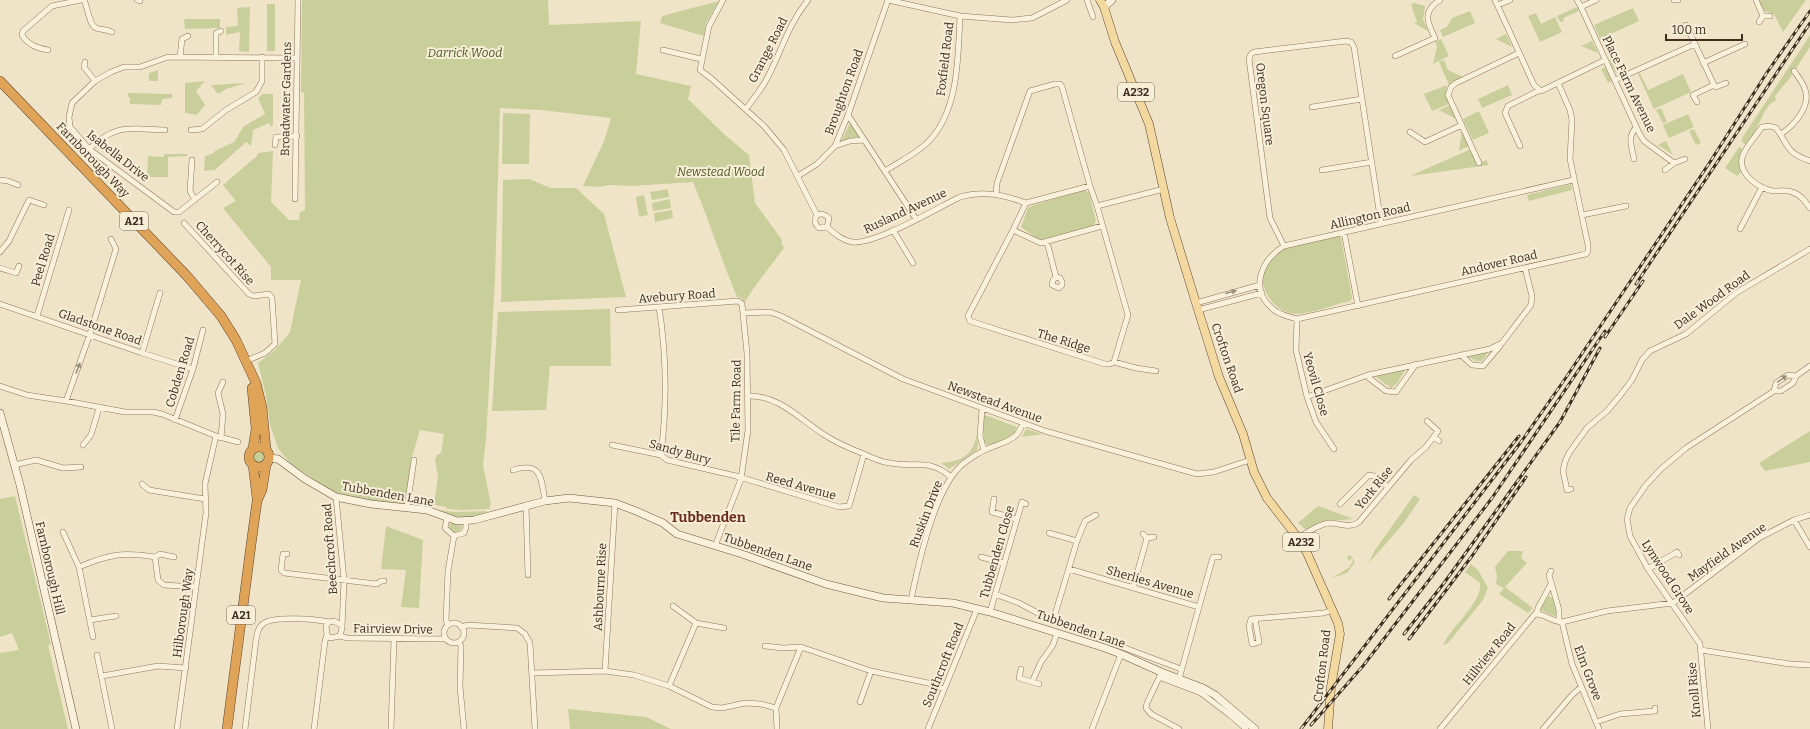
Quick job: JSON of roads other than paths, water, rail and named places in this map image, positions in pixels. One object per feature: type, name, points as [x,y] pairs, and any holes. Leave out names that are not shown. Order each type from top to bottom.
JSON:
[{"type":"highway","name":"Farnborough Way","points":[[0,81],[198,288],[226,324],[246,361],[250,373],[256,421],[256,434],[253,448]]},
{"type":"highway","name":"Farnborough Way","points":[[250,373],[256,383],[260,399],[266,449]]},
{"type":"highway","points":[[260,446],[266,449],[268,461],[260,467],[253,465],[249,457],[253,448],[260,446]]},
{"type":"highway","name":"A21","points":[[257,501],[262,490],[268,461]]},
{"type":"highway","name":"A21","points":[[227,729],[257,501],[253,465]]},
{"type":"main road","name":"Crofton Road","points":[[1102,3],[1115,42],[1149,124],[1170,218],[1214,363],[1243,434],[1254,472],[1263,491],[1298,538],[1314,566],[1338,623],[1340,634],[1328,712],[1328,729]]},
{"type":"street","points":[[48,50],[28,43],[22,35],[22,31],[52,6],[82,0],[88,7],[91,25],[95,28],[112,32]]},
{"type":"street","name":"Broadwater Gardens","points":[[295,199],[298,0]]},
{"type":"street","points":[[663,50],[701,59],[709,26],[723,0]]},
{"type":"street","name":"Grange Road","points":[[746,109],[764,84],[788,30],[797,14],[808,0]]},
{"type":"street","points":[[888,0],[960,16],[1023,20],[1043,14],[1066,0]]},
{"type":"street","name":"Broughton Road","points":[[798,176],[817,164],[835,146],[848,115],[888,0]]},
{"type":"street","points":[[1087,0],[1093,17]]},
{"type":"street","points":[[1102,3],[1112,0]]},
{"type":"street","points":[[1395,56],[1434,38],[1427,20],[1428,13],[1431,6],[1440,0]]},
{"type":"street","points":[[1510,0],[1496,3],[1519,54],[1538,91]]},
{"type":"street","name":"Place Farm Avenue","points":[[1577,0],[1636,128],[1644,141],[1674,163]]},
{"type":"street","points":[[1581,7],[1596,0]]},
{"type":"street","points":[[1756,0],[1763,16]]},
{"type":"street","name":"Foxfield Road","points":[[885,171],[919,150],[940,128],[949,106],[954,81],[960,16]]},
{"type":"street","points":[[1763,16],[1770,16]]},
{"type":"street","points":[[1759,22],[1763,16]]},
{"type":"street","points":[[1686,25],[1714,85]]},
{"type":"street","points":[[216,57],[216,33],[221,31]]},
{"type":"street","points":[[180,56],[182,39],[188,36]]},
{"type":"street","name":"Oregon Square","points":[[1284,246],[1270,218],[1249,58],[1254,52],[1346,41],[1351,42],[1354,47],[1381,223]]},
{"type":"street","points":[[1615,80],[1695,44]]},
{"type":"street","points":[[1703,63],[1745,44]]},
{"type":"street","points":[[1479,163],[1448,95],[1451,87],[1456,83],[1519,54]]},
{"type":"street","name":"Isabella Drive","points":[[195,200],[179,212],[174,212],[88,149],[70,127],[70,109],[75,99],[95,81],[118,68],[140,67],[168,57],[297,58]]},
{"type":"street","points":[[191,130],[202,129],[226,110],[256,92],[262,81],[262,57]]},
{"type":"street","name":"Rusland Avenue","points":[[701,59],[700,70],[764,126],[784,150],[816,215],[814,220],[819,228],[827,228],[843,239],[854,242],[867,241],[916,219],[960,196],[971,194],[996,194],[1026,203]]},
{"type":"street","points":[[1520,146],[1505,113],[1508,106],[1538,91],[1558,84],[1605,60]]},
{"type":"street","points":[[85,62],[84,67],[95,81]]},
{"type":"street","points":[[1781,134],[1788,130],[1797,119],[1806,102],[1806,94],[1803,85],[1794,71]]},
{"type":"street","points":[[1696,102],[1693,95],[1714,85],[1716,87],[1726,83]]},
{"type":"street","points":[[996,194],[998,183],[1030,91],[1060,84],[1128,315],[1114,362],[1136,368],[1156,371]]},
{"type":"street","name":"Andover Road","points":[[1297,320],[1586,254],[1588,251],[1588,245],[1573,180],[1569,149],[1572,120],[1570,110],[1558,84]]},
{"type":"street","points":[[1312,107],[1362,100]]},
{"type":"street","points":[[848,115],[916,219]]},
{"type":"street","points":[[1410,132],[1425,142],[1462,126]]},
{"type":"street","points":[[1810,161],[1795,155],[1786,146],[1781,134],[1776,128],[1770,126],[1762,127],[1743,154],[1741,165],[1752,181],[1762,187],[1772,190],[1792,192],[1804,200],[1810,208]]},
{"type":"street","points":[[1634,159],[1630,137],[1631,132],[1636,128]]},
{"type":"street","points":[[88,149],[105,135],[116,130],[165,130]]},
{"type":"street","points":[[275,146],[276,137],[297,136]]},
{"type":"street","points":[[835,146],[850,141],[864,140]]},
{"type":"street","points":[[1665,170],[1674,163],[1685,159]]},
{"type":"street","points":[[192,160],[190,191],[195,200],[217,182]]},
{"type":"street","points":[[1322,170],[1372,162]]},
{"type":"street","points":[[0,180],[18,185]]},
{"type":"street","name":"Allington Road","points":[[1260,285],[1262,270],[1267,260],[1274,252],[1284,246],[1573,180]]},
{"type":"street","points":[[1090,186],[1026,203],[1014,230],[1035,242],[1041,243],[1102,226]]},
{"type":"street","points":[[1740,229],[1762,187]]},
{"type":"street","points":[[1097,206],[1164,189]]},
{"type":"street","points":[[0,252],[9,241],[29,200],[44,205]]},
{"type":"street","points":[[1582,215],[1626,206]]},
{"type":"street","name":"Peel Road","points":[[37,316],[69,210]]},
{"type":"street","name":"Rusland Avenue","points":[[816,215],[826,215],[829,218],[827,228]]},
{"type":"street","name":"Cherrycot Rise","points":[[184,223],[251,296],[269,294],[273,299],[275,344],[265,353],[246,361]]},
{"type":"street","points":[[893,230],[913,263]]},
{"type":"street","name":"The Ridge","points":[[1014,230],[968,316],[970,321],[1105,364],[1114,362]]},
{"type":"street","points":[[1344,232],[1358,306]]},
{"type":"street","points":[[66,401],[90,334],[116,250],[111,239]]},
{"type":"street","points":[[1047,242],[1056,277]]},
{"type":"street","name":"Dale Wood Road","points":[[1571,489],[1567,490],[1563,471],[1564,462],[1587,428],[1607,411],[1619,397],[1632,380],[1642,360],[1650,350],[1686,334],[1736,293],[1810,249]]},
{"type":"street","points":[[0,268],[16,273],[19,266]]},
{"type":"street","points":[[1461,355],[1472,365],[1483,366],[1531,305],[1532,296],[1525,268]]},
{"type":"street","points":[[1197,307],[1260,285],[1262,293],[1274,310],[1284,316],[1297,320]]},
{"type":"street","points":[[142,353],[160,293]]},
{"type":"street","points":[[1197,307],[1262,293]]},
{"type":"street","name":"Avebury Road","points":[[618,310],[738,301]]},
{"type":"street","name":"Tile Farm Road","points":[[715,546],[741,479],[748,430],[749,396],[744,313],[742,304],[738,301]]},
{"type":"street","name":"Gladstone Road","points":[[0,304],[193,369]]},
{"type":"street","points":[[659,307],[664,342],[666,380],[665,421],[661,455]]},
{"type":"street","name":"Newstead Avenue","points":[[744,313],[770,312],[781,316],[903,379],[1045,432],[1197,474],[1214,472],[1250,460]]},
{"type":"street","name":"Yeovil Close","points":[[1297,320],[1296,350],[1307,398],[1316,422],[1334,449]]},
{"type":"street","name":"Cobden Road","points":[[175,420],[193,369],[203,330]]},
{"type":"street","points":[[1307,398],[1368,376],[1416,364],[1495,348],[1502,343]]},
{"type":"street","points":[[1368,376],[1386,391],[1396,392],[1416,364]]},
{"type":"street","name":"Lynwood Grove","points":[[1701,650],[1700,644],[1648,569],[1630,536],[1627,520],[1630,508],[1646,485],[1661,469],[1686,448],[1774,391],[1781,392],[1793,383],[1796,376],[1810,366]]},
{"type":"street","name":"Lynwood Grove","points":[[1774,391],[1776,383],[1788,375],[1796,376]]},
{"type":"street","name":"Hilborough Way","points":[[177,729],[206,513],[205,484],[219,437],[223,414],[218,393],[223,382]]},
{"type":"street","points":[[0,386],[27,395],[99,408],[125,412],[153,412],[162,414],[219,437],[238,442]]},
{"type":"street","points":[[749,396],[758,395],[788,408],[824,435],[864,454],[890,463],[933,466],[942,469],[951,477]]},
{"type":"street","points":[[83,445],[91,435],[99,408]]},
{"type":"street","points":[[982,408],[980,436],[984,450]]},
{"type":"street","name":"Farnborough Hill","points":[[0,413],[14,466],[76,729]]},
{"type":"street","points":[[1427,421],[1438,431],[1434,437],[1440,441]]},
{"type":"street","name":"Ruskin Drive","points":[[911,600],[921,554],[944,488],[951,477],[963,464],[984,450],[1014,437],[1023,423]]},
{"type":"street","name":"York Rise","points":[[1298,538],[1307,532],[1328,523],[1349,526],[1357,524],[1410,460],[1426,447],[1434,437]]},
{"type":"street","name":"Sandy Bury","points":[[612,445],[661,455],[667,460],[736,476],[741,479]]},
{"type":"street","name":"Reed Avenue","points":[[741,479],[839,507],[848,506],[864,454]]},
{"type":"street","name":"Tubbenden Lane","points":[[268,461],[278,459],[305,479],[336,497],[371,504],[427,510],[456,521],[466,522],[526,505],[569,498],[615,503],[636,510],[663,523],[677,534],[826,584],[883,598],[954,603],[1011,617],[1121,654],[1160,675],[1179,679],[1208,690],[1232,713],[1255,729]]},
{"type":"street","points":[[14,466],[36,460],[63,468],[81,467]]},
{"type":"street","points":[[407,507],[414,460]]},
{"type":"street","points":[[513,470],[525,466],[538,472],[545,501]]},
{"type":"street","points":[[1340,504],[1369,475],[1374,476],[1388,487]]},
{"type":"street","points":[[142,484],[149,490],[205,499]]},
{"type":"street","name":"Beechcroft Road","points":[[336,497],[344,580],[341,625]]},
{"type":"street","points":[[994,499],[992,512],[1016,519]]},
{"type":"street","name":"Tubbenden Close","points":[[990,612],[1016,519],[1022,502],[1026,504]]},
{"type":"street","name":"Ashbourne Rise","points":[[605,671],[615,503]]},
{"type":"street","points":[[526,505],[528,575]]},
{"type":"street","points":[[1053,621],[1077,541],[1085,520],[1096,515]]},
{"type":"street","name":"Mayfield Avenue","points":[[1673,603],[1759,538],[1794,520],[1810,515]]},
{"type":"street","points":[[447,518],[445,528],[454,536]]},
{"type":"street","points":[[1794,520],[1810,547]]},
{"type":"street","points":[[454,536],[464,533],[466,522]]},
{"type":"street","points":[[63,532],[80,567],[94,637]]},
{"type":"street","points":[[1049,533],[1077,541]]},
{"type":"street","points":[[1143,534],[1147,538]]},
{"type":"street","points":[[448,626],[446,620],[448,571],[454,536]]},
{"type":"street","points":[[1147,538],[1154,537]]},
{"type":"street","points":[[1133,588],[1147,538]]},
{"type":"street","points":[[1648,569],[1677,552],[1679,555]]},
{"type":"street","points":[[80,567],[105,556],[132,554],[155,558],[160,554],[174,557]]},
{"type":"street","points":[[287,554],[283,554],[281,570],[284,573],[377,584],[380,581],[384,581]]},
{"type":"street","points":[[1199,607],[1214,556]]},
{"type":"street","points":[[982,557],[1003,563]]},
{"type":"street","points":[[155,558],[158,580],[164,585],[196,587]]},
{"type":"street","name":"Sherlies Avenue","points":[[1069,569],[1199,607],[1179,679]]},
{"type":"street","points":[[1551,571],[1549,575],[1551,584]]},
{"type":"street","name":"Hillview Road","points":[[1440,729],[1537,613],[1551,584]]},
{"type":"street","name":"Elm Grove","points":[[1551,584],[1559,610],[1560,622],[1568,652],[1599,729]]},
{"type":"street","points":[[995,594],[1025,606],[1053,621],[1181,669]]},
{"type":"street","points":[[1537,613],[1560,622],[1607,611],[1673,603]]},
{"type":"street","points":[[674,606],[696,623],[724,628]]},
{"type":"street","name":"Southcroft Road","points":[[928,729],[977,609]]},
{"type":"street","points":[[1255,619],[1324,613],[1333,610]]},
{"type":"street","points":[[90,620],[116,616]]},
{"type":"street","points":[[245,729],[256,640],[258,631],[262,624],[275,620],[321,620],[329,622],[334,621],[341,625],[342,628],[340,636],[330,638],[327,635]]},
{"type":"street","points":[[314,729],[327,635],[326,626],[329,622]]},
{"type":"street","points":[[461,627],[463,636],[459,642],[452,643],[446,639],[444,632],[448,626],[454,623],[461,627],[516,628],[525,634],[530,643],[535,729]]},
{"type":"street","points":[[669,686],[696,623]]},
{"type":"street","points":[[1032,682],[1041,662],[1053,645],[1057,633]]},
{"type":"street","name":"Fairview Drive","points":[[340,636],[347,638],[446,639]]},
{"type":"street","points":[[391,729],[394,639]]},
{"type":"street","points":[[459,642],[461,646],[460,687],[464,729]]},
{"type":"street","points":[[765,646],[784,648],[801,647],[871,671],[928,683],[944,689]]},
{"type":"street","points":[[777,729],[776,708],[801,647]]},
{"type":"street","points":[[1701,650],[1790,664],[1810,665]]},
{"type":"street","name":"Knoll Rise","points":[[1701,650],[1708,729]]},
{"type":"street","points":[[97,654],[112,729]]},
{"type":"street","points":[[1092,729],[1121,654]]},
{"type":"street","points":[[102,676],[162,666],[186,668]]},
{"type":"street","points":[[1021,669],[1018,678],[1039,684]]},
{"type":"street","points":[[532,673],[605,671],[634,675],[669,686],[712,707],[722,708],[761,704],[776,708]]},
{"type":"street","points":[[860,702],[871,671]]},
{"type":"street","points":[[1179,729],[1151,714],[1146,708],[1160,675],[1201,693],[1232,713],[1246,729]]},
{"type":"street","points":[[1543,729],[1572,695],[1581,687]]},
{"type":"street","points":[[1596,722],[1620,714],[1655,711],[1655,708]]},
{"type":"railway","points":[[1301,729],[1521,442],[1565,379],[1710,162],[1766,74],[1810,11]]},
{"type":"railway","points":[[1636,284],[1810,23]]},
{"type":"railway","points":[[1605,337],[1643,281]]},
{"type":"railway","points":[[1311,725],[1363,666],[1492,498],[1605,331]]},
{"type":"railway","points":[[1404,634],[1444,583],[1560,422],[1600,348]]},
{"type":"railway","points":[[1389,599],[1519,436]]},
{"type":"railway","points":[[1409,639],[1472,556],[1526,477]]},
{"type":"district","name":"Tubbenden","points":[[708,517]]},
{"type":"park label","name":"Darrick Wood","points":[[465,53]]},
{"type":"park label","name":"Newstead Wood","points":[[721,172]]}]
